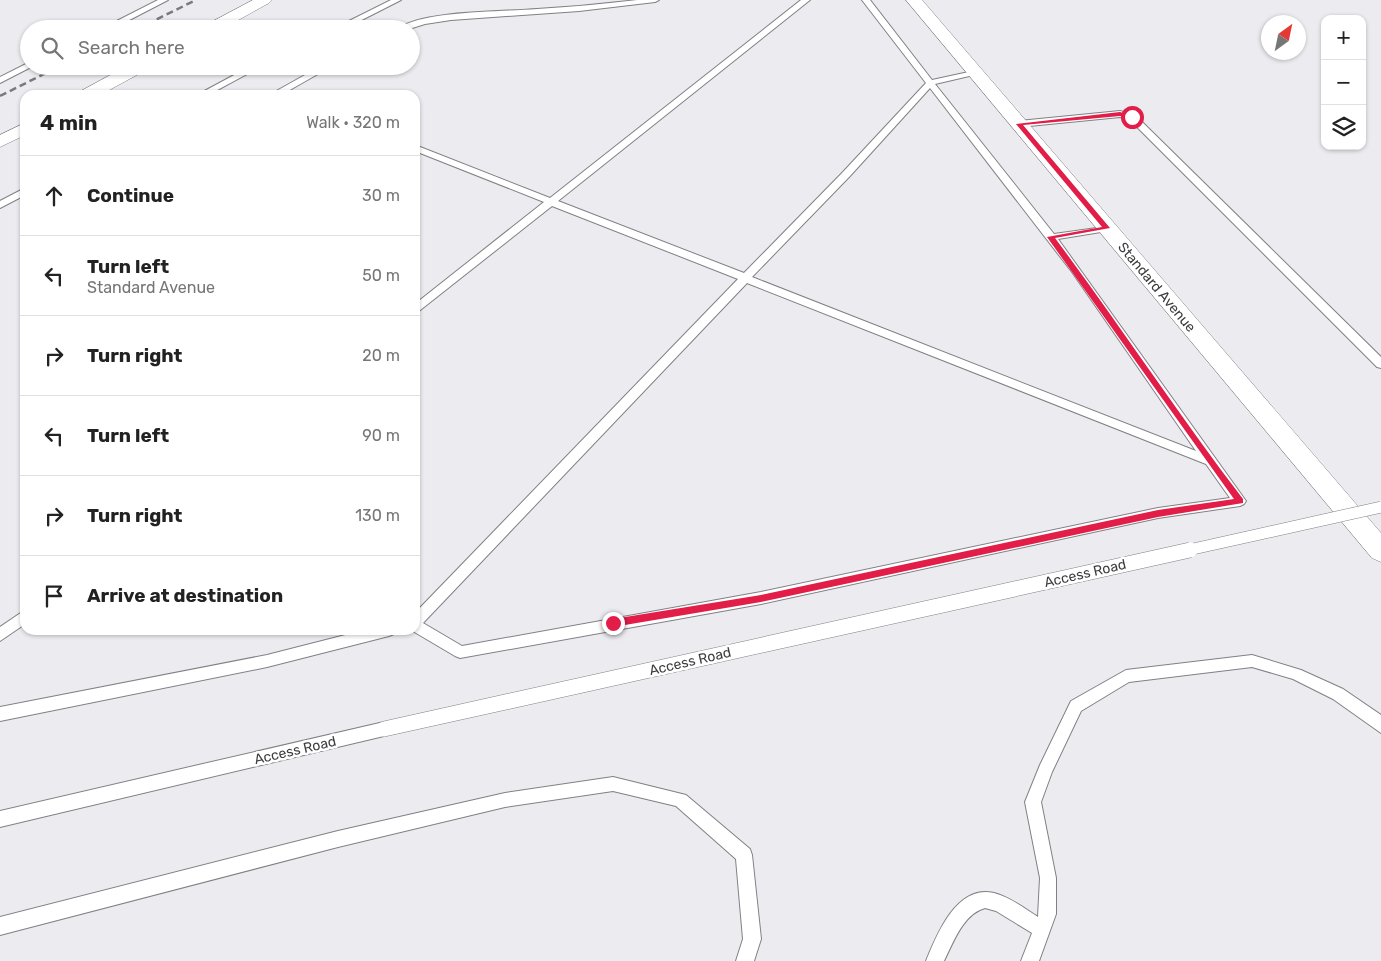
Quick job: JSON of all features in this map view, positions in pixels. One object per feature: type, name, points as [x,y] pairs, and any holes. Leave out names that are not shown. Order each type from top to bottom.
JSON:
[{"type":"street","points":[[227,20],[264,0]]},
{"type":"street","name":"Standard Avenue","points":[[914,0],[1381,551]]},
{"type":"street","points":[[96,90],[124,75]]},
{"type":"street","points":[[0,142],[20,131]]},
{"type":"lane","points":[[123,20],[164,0]]},
{"type":"lane","points":[[356,20],[397,0]]},
{"type":"lane","points":[[420,24],[459,17],[605,7],[655,0]]},
{"type":"lane","points":[[420,305],[806,0]]},
{"type":"lane","points":[[420,626],[460,652],[761,598],[1158,513],[1240,501],[1051,237],[866,0]]},
{"type":"lane","points":[[0,80],[20,70]]},
{"type":"lane","points":[[420,618],[887,132],[930,83],[975,72]]},
{"type":"lane","points":[[211,90],[240,75]]},
{"type":"lane","points":[[283,90],[311,75]]},
{"type":"lane","points":[[1019,124],[1120,114],[1132,117],[1381,364]]},
{"type":"lane","points":[[420,150],[1210,461]]},
{"type":"lane","points":[[0,205],[20,194]]},
{"type":"lane","points":[[1051,237],[1107,228]]},
{"type":"lane","name":"Access Road","points":[[0,819],[384,730],[1381,507]]},
{"type":"lane","points":[[0,636],[20,620]]},
{"type":"lane","points":[[0,714],[267,661],[369,635]]},
{"type":"lane","points":[[1030,961],[1048,914],[1048,878],[1033,802],[1045,770],[1076,706],[1126,676],[1252,660],[1296,674],[1338,694],[1379,722],[1381,726]]},
{"type":"lane","points":[[0,926],[496,802],[613,784],[680,800],[744,855],[752,939],[745,961]]},
{"type":"lane","points":[[935,961],[953,925],[966,908],[977,902],[994,901],[1043,930]]},
{"type":"railway","points":[[155,20],[196,0]]},
{"type":"railway","points":[[0,96],[42,75]]},
{"type":"route","points":[[613,623],[761,598],[1158,513],[1240,501],[1051,237],[1107,228],[1019,124],[1120,114],[1132,117]]}]
